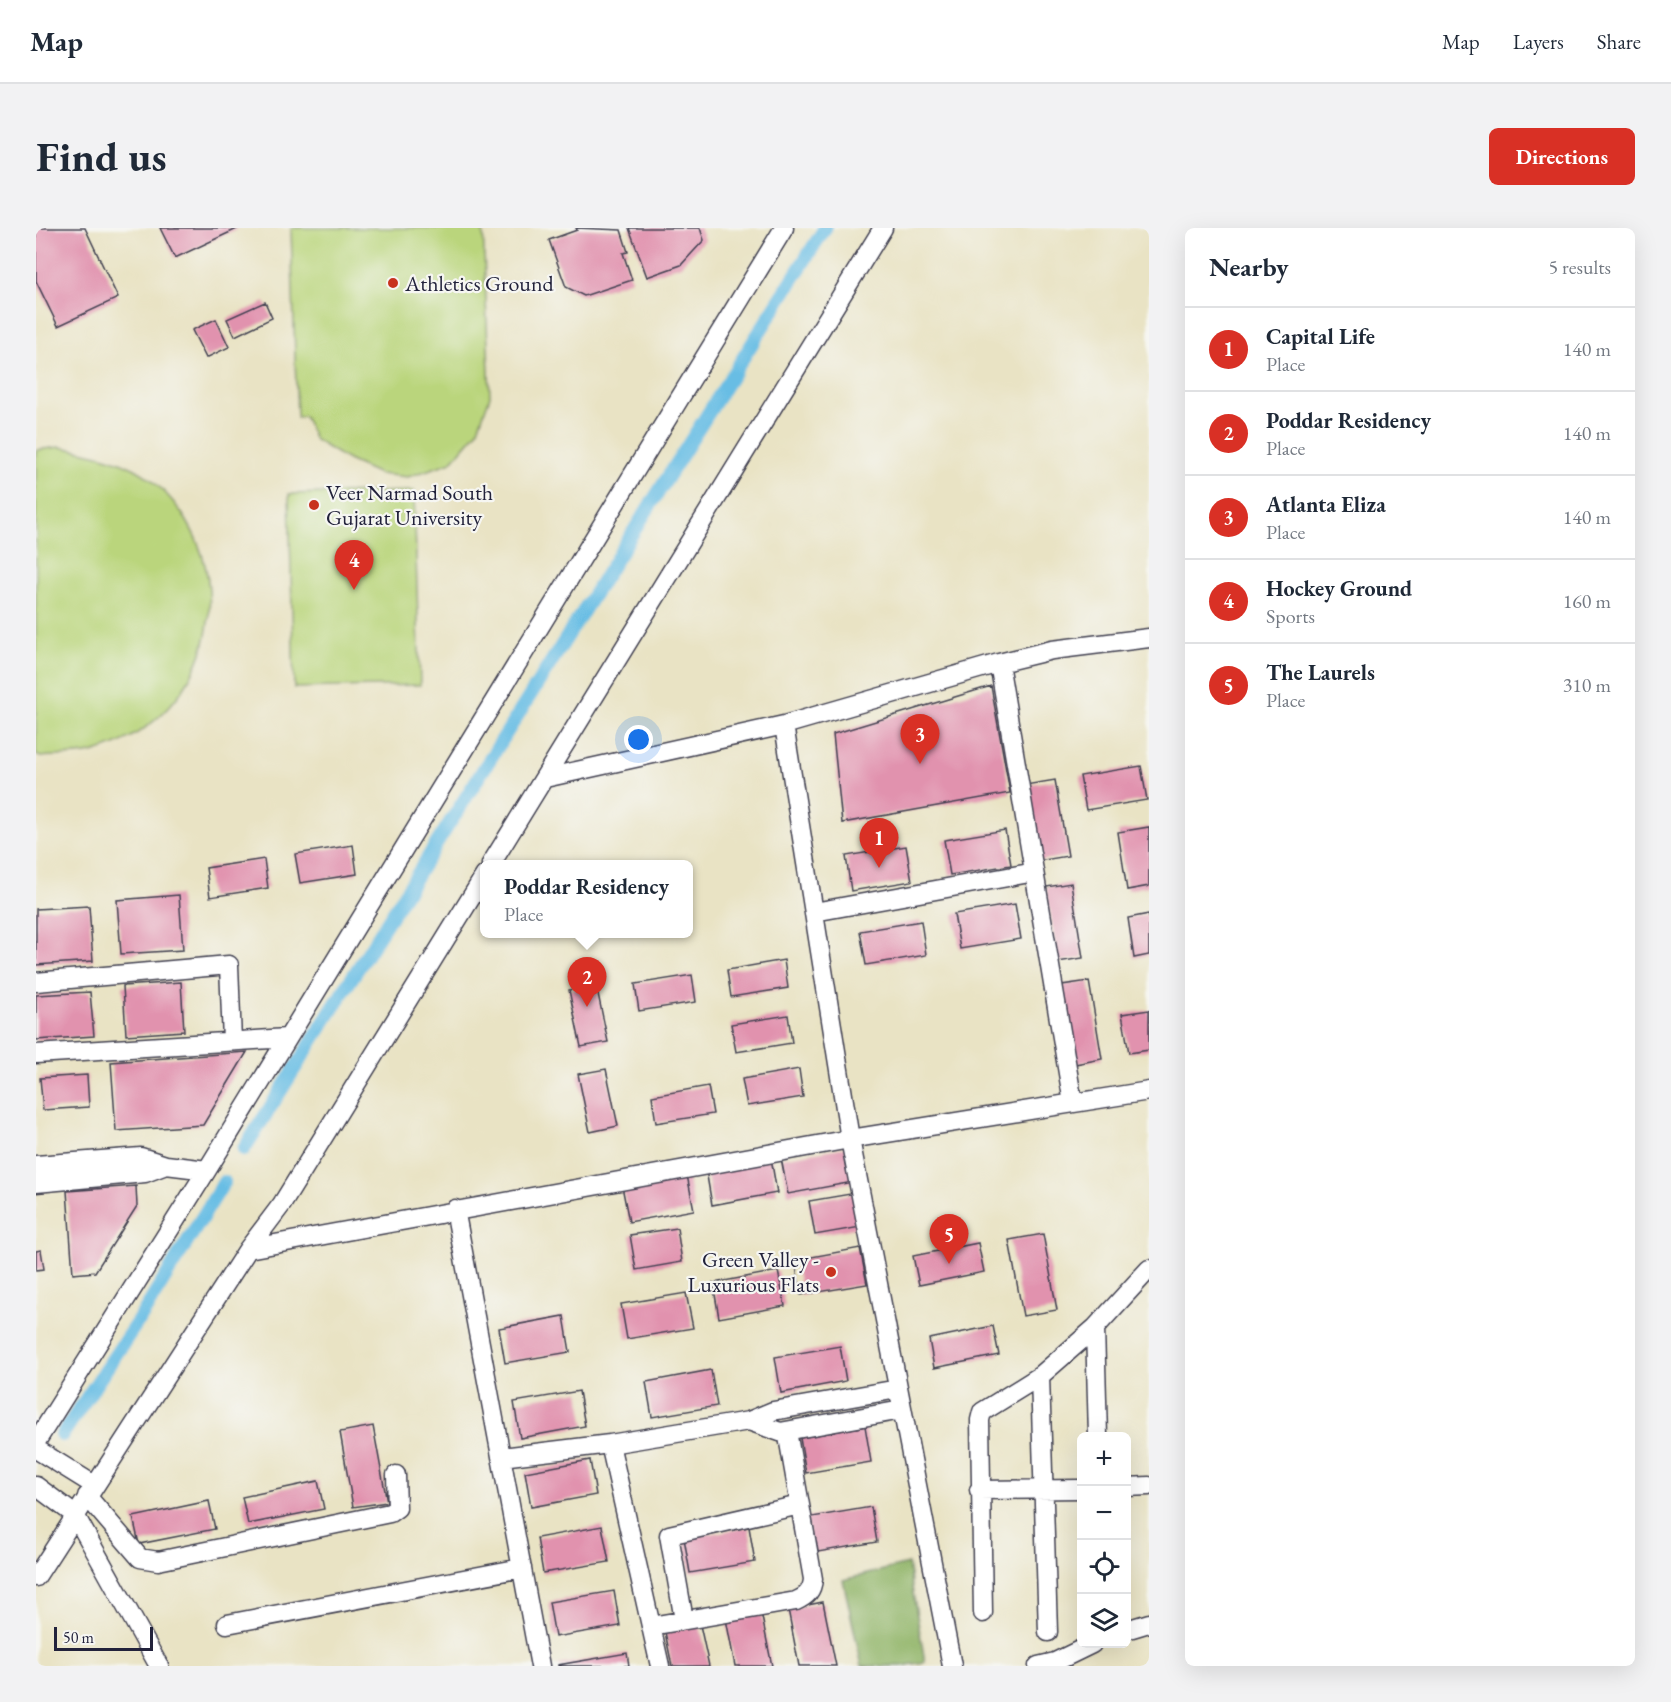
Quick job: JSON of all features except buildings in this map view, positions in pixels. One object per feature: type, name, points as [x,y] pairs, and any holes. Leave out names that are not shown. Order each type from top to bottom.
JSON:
[{"type":"street","points":[[36,1442],[207,1170],[784,228]]},
{"type":"street","points":[[493,860],[883,228]]},
{"type":"street","points":[[545,777],[784,725],[1052,650],[1149,638]]},
{"type":"street","points":[[999,663],[1073,1103]]},
{"type":"street","points":[[784,725],[850,1139],[952,1666]]},
{"type":"street","points":[[814,912],[1024,874]]},
{"type":"street","points":[[36,1577],[248,1249],[282,1204],[480,883]]},
{"type":"street","points":[[36,982],[229,965],[232,1041]]},
{"type":"street","points":[[36,1054],[287,1038]]},
{"type":"street","points":[[248,1249],[454,1209],[850,1139],[1149,1091]]},
{"type":"street","points":[[36,1165],[141,1157],[166,1165],[207,1170]]},
{"type":"street","points":[[36,1183],[145,1173],[166,1165]]},
{"type":"street","points":[[454,1209],[540,1666]]},
{"type":"street","points":[[983,1613],[979,1490],[982,1412],[1040,1376],[1095,1328],[1149,1269]]},
{"type":"street","points":[[1095,1328],[1098,1432]]},
{"type":"street","points":[[1040,1376],[1048,1632]]},
{"type":"street","points":[[501,1456],[610,1444],[748,1421],[773,1411],[898,1389]]},
{"type":"street","points":[[748,1421],[780,1432],[902,1410]]},
{"type":"street","points":[[651,1626],[796,1601],[806,1596],[812,1588],[813,1579],[788,1431]]},
{"type":"street","points":[[610,1444],[660,1666]]},
{"type":"street","points":[[36,1449],[91,1491],[140,1558],[158,1561],[390,1513],[397,1508],[396,1475]]},
{"type":"street","points":[[36,1486],[75,1515],[159,1666]]},
{"type":"street","points":[[1131,1487],[1149,1486]]},
{"type":"street","points":[[979,1490],[1077,1489]]},
{"type":"street","points":[[684,1620],[669,1535],[800,1505]]},
{"type":"street","points":[[227,1624],[522,1568]]},
{"type":"street","points":[[1131,1628],[1149,1623]]},
{"type":"street","points":[[1038,1666],[1055,1662],[1084,1648]]},
{"type":"green space","points":[[291,228],[483,228],[490,396],[477,432],[451,462],[408,477],[379,474],[348,460],[315,440],[304,416],[297,418]]},
{"type":"green space","points":[[60,447],[121,462],[153,481],[183,515],[202,554],[209,594],[206,634],[193,673],[169,706],[137,733],[95,752],[41,757],[36,755],[36,450]]},
{"type":"green space","points":[[414,491],[420,685],[294,688],[289,494]]},
{"type":"green space","points":[[908,1564],[925,1662],[902,1666],[862,1666],[843,1580]]},
{"type":"waterway","points":[[244,1149],[825,228]]},
{"type":"waterway","points":[[62,1435],[144,1312],[224,1182]]},
{"type":"place","name":"Athletics Ground","points":[[393,283]]},
{"type":"place","name":"Veer Narmad South Gujarat University","points":[[314,505]]},
{"type":"place","name":"Hockey Ground","points":[[354,590]]},
{"type":"place","name":"Atlanta Eliza","points":[[920,764]]},
{"type":"place","name":"Capital Life","points":[[879,868]]},
{"type":"place","name":"Poddar Residency","points":[[587,1007]]},
{"type":"place","name":"The Laurels","points":[[949,1264]]},
{"type":"place","name":"Green Valley - Luxurious Flats","points":[[831,1272]]}]
